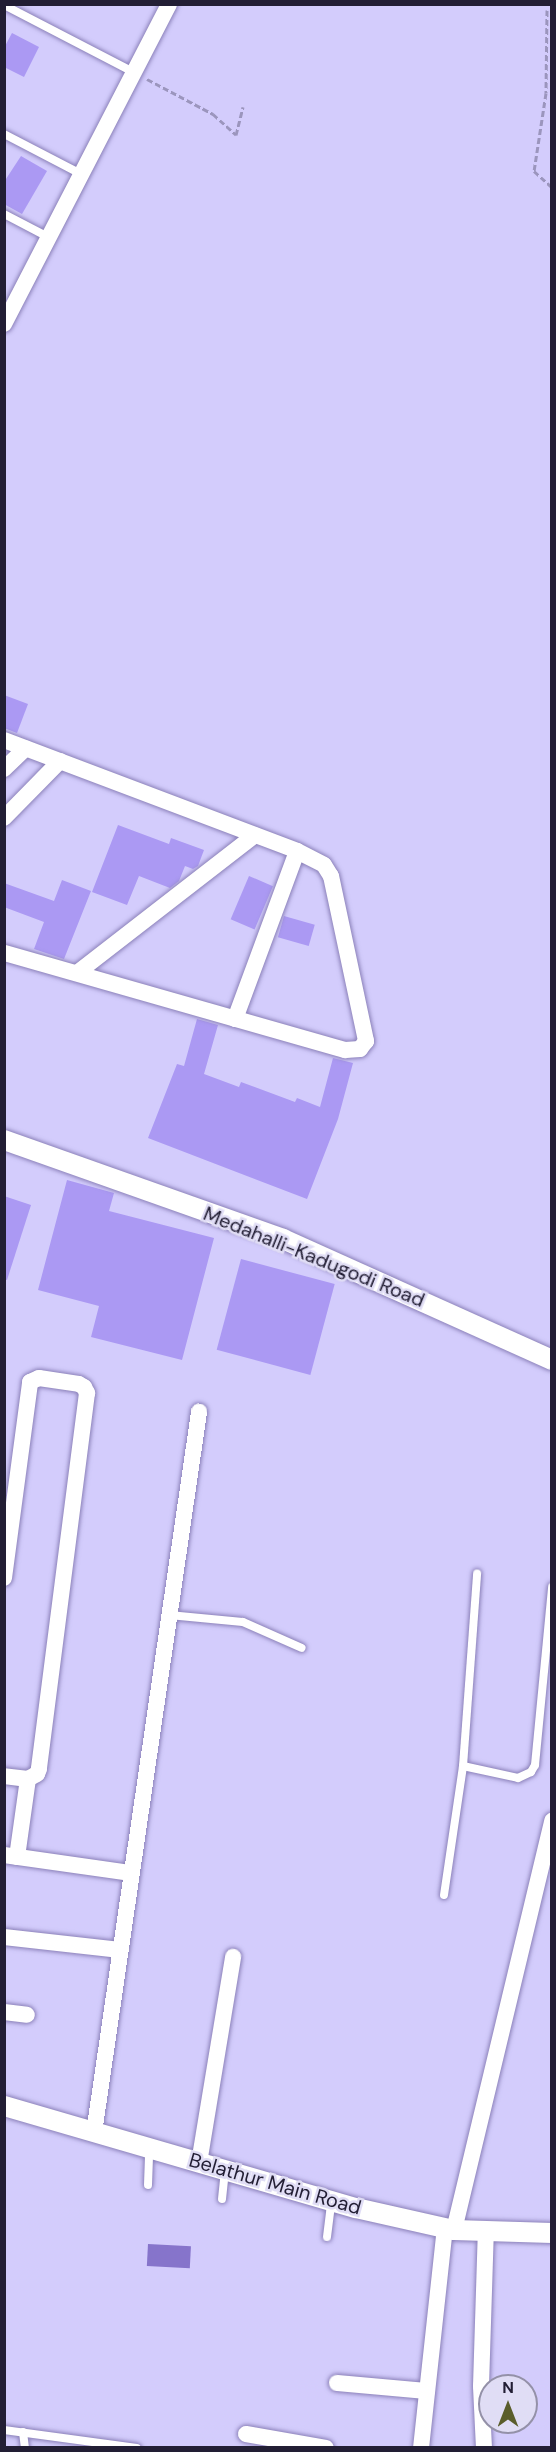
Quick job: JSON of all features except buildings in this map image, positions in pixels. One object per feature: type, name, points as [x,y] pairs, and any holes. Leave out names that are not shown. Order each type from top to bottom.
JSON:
[{"type":"street","points":[[4,324],[170,4]]},
{"type":"street","points":[[4,740],[297,851],[324,865],[331,876],[366,1041],[360,1049],[345,1050],[4,953]]},
{"type":"street","points":[[4,769],[26,748]]},
{"type":"street","points":[[4,818],[60,761]]},
{"type":"street","points":[[77,974],[255,835]]},
{"type":"street","points":[[235,1019],[297,851]]},
{"type":"street","name":"Medahalli-Kadugodi Road","points":[[4,1140],[283,1239],[552,1359]]},
{"type":"street","points":[[4,1578],[30,1383],[39,1378],[79,1384],[87,1393],[39,1769],[37,1774],[28,1779],[4,1776]]},
{"type":"street","points":[[94,2133],[130,1873],[199,1412]]},
{"type":"street","points":[[28,1779],[11,1856],[130,1873]]},
{"type":"street","points":[[421,2448],[449,2229],[552,1821]]},
{"type":"street","points":[[4,1937],[120,1950]]},
{"type":"street","points":[[199,2163],[233,1957]]},
{"type":"street","points":[[4,2012],[27,2015]]},
{"type":"street","name":"Belathur Main Road","points":[[4,2106],[331,2201],[449,2229],[552,2233]]},
{"type":"street","points":[[484,2448],[481,2386],[486,2231]]},
{"type":"street","points":[[337,2383],[427,2391]]},
{"type":"street","points":[[246,2433],[326,2448]]},
{"type":"lane","points":[[4,5],[135,73]]},
{"type":"lane","points":[[4,134],[81,174]]},
{"type":"lane","points":[[4,214],[48,237]]},
{"type":"lane","points":[[444,1895],[463,1766],[477,1574]]},
{"type":"lane","points":[[463,1766],[518,1778],[531,1772],[535,1765],[552,1587]]},
{"type":"lane","points":[[169,1615],[243,1622],[302,1648]]},
{"type":"lane","points":[[148,2185],[149,2149]]},
{"type":"lane","points":[[222,2199],[225,2171]]},
{"type":"lane","points":[[327,2237],[331,2201]]},
{"type":"lane","points":[[4,2430],[136,2448]]},
{"type":"lane","points":[[23,2432],[25,2448]]},
{"type":"path","points":[[547,10],[546,93],[534,171],[552,187]]},
{"type":"path","points":[[135,73],[213,114],[236,135],[243,107]]},
{"type":"shaded area","points":[[148,2244],[191,2246],[190,2268],[147,2266]]}]
